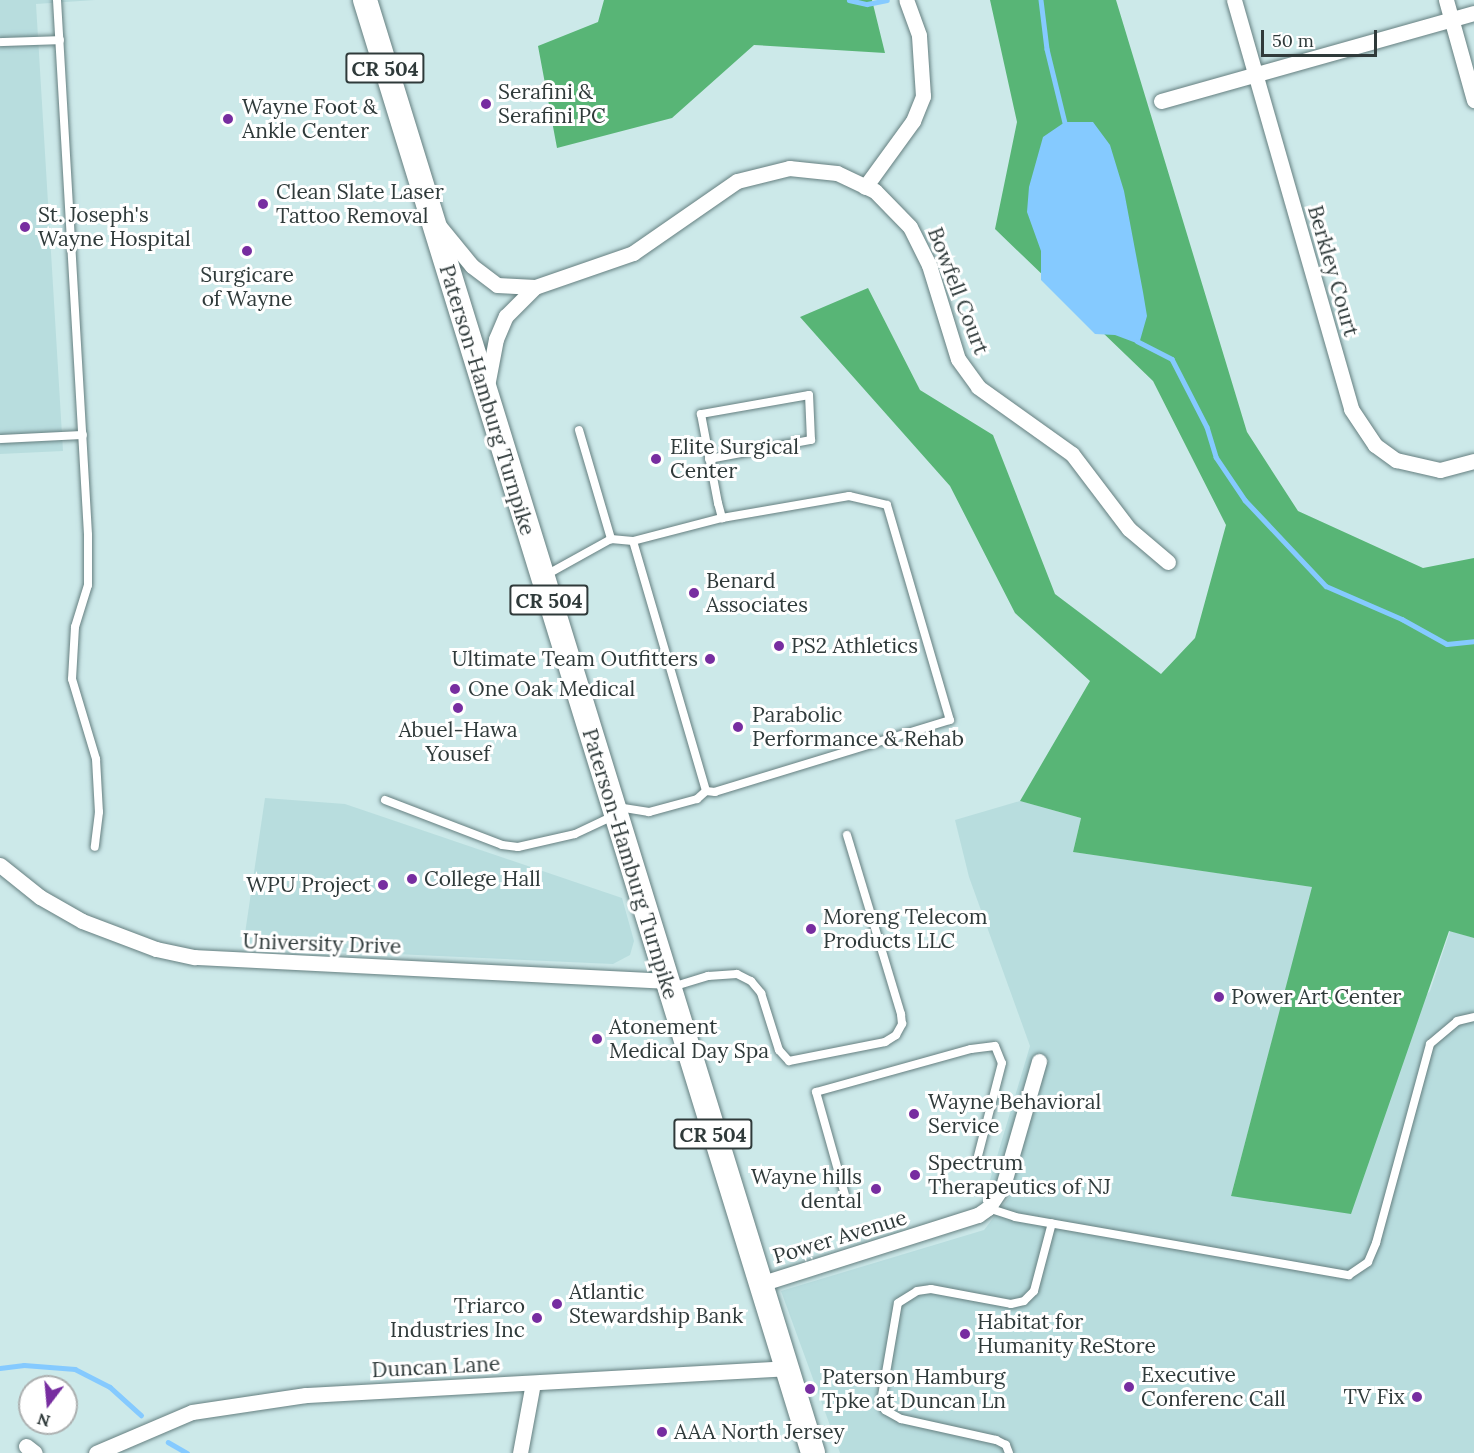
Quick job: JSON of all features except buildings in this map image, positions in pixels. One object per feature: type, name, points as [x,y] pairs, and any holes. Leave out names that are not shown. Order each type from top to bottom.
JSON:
[{"type":"main road","name":"Paterson-Hamburg Turnpike","points":[[364,0],[813,1453]]},
{"type":"street","points":[[866,187],[913,121],[923,96],[919,35],[906,0]]},
{"type":"street","name":"Berkley Court","points":[[1234,0],[1351,410],[1361,428],[1385,453],[1414,467],[1440,470],[1474,461]]},
{"type":"street","points":[[1446,0],[1474,99]]},
{"type":"street","points":[[1161,101],[1474,13]]},
{"type":"street","name":"Bowfell Court","points":[[431,216],[472,266],[497,285],[535,287],[633,253],[737,181],[789,168],[837,173],[875,191],[910,227],[929,266],[957,359],[978,387],[1072,454],[1129,530],[1168,562]]},
{"type":"street","name":"Bowfell Court","points":[[485,393],[496,339],[506,316],[535,287]]},
{"type":"street","name":"University Drive","points":[[0,865],[40,897],[82,921],[156,949],[195,957],[667,985]]},
{"type":"street","points":[[988,1208],[1003,1186],[1039,1061]]},
{"type":"street","name":"Power Avenue","points":[[760,1284],[978,1215],[988,1208]]},
{"type":"street","name":"Duncan Lane","points":[[96,1453],[192,1412],[306,1395],[787,1368]]},
{"type":"street","points":[[520,1453],[532,1383]]},
{"type":"lane","points":[[57,0],[83,435],[88,585],[75,627],[72,679],[96,759],[99,812],[96,847]]},
{"type":"lane","points":[[0,42],[60,40]]},
{"type":"lane","points":[[710,459],[811,440],[809,395],[701,414],[710,459],[722,518]]},
{"type":"lane","points":[[579,430],[611,539]]},
{"type":"lane","points":[[0,439],[83,435]]},
{"type":"lane","points":[[384,800],[502,845],[518,847],[575,834],[613,811],[649,812],[697,799],[706,791],[715,792],[950,720],[887,505],[849,496],[722,518],[633,541],[611,539],[571,558],[542,578]]},
{"type":"lane","points":[[633,541],[706,791]]},
{"type":"lane","points":[[667,985],[708,976],[737,974],[751,981],[761,993],[779,1050],[789,1061],[885,1042],[896,1035],[902,1024],[901,1014],[847,835]]},
{"type":"lane","points":[[988,1208],[1052,1223],[1349,1275],[1368,1262],[1376,1243],[1430,1044],[1457,1021],[1474,1017]]},
{"type":"lane","points":[[845,1195],[816,1092],[971,1049],[995,1046],[1002,1063],[978,1156]]},
{"type":"lane","points":[[1009,1453],[1006,1445],[996,1440],[901,1419],[885,1410],[881,1402],[898,1303],[917,1291],[931,1289],[1011,1304],[1024,1301],[1034,1292],[1052,1223]]},
{"type":"shaded area","name":"St. Joseph's Wayne Hospital","points":[[0,0],[95,0],[36,4],[63,451],[0,454]]},
{"type":"shaded area","points":[[265,798],[345,804],[622,898],[634,941],[630,955],[613,964],[243,947]]},
{"type":"shaded area","points":[[1020,801],[1081,818],[1073,852],[1313,887],[1231,1196],[1430,991],[1450,931],[1474,938],[1474,1453],[840,1453],[781,1291],[984,1230],[1011,1195],[987,1190],[1030,1046],[969,877],[955,820]]},
{"type":"green space","points":[[604,0],[872,0],[885,53],[754,45],[672,118],[557,148],[538,46],[598,22]]},
{"type":"green space","points":[[990,0],[1116,0],[1247,432],[1298,511],[1423,568],[1474,558],[1474,938],[1449,931],[1351,1214],[1231,1196],[1312,887],[1073,852],[1081,818],[1020,801],[1090,681],[1015,613],[950,486],[800,317],[868,288],[920,390],[993,435],[1055,594],[1161,674],[1195,638],[1226,525],[1153,381],[995,229],[1017,122]]},
{"type":"water","points":[[1065,122],[1093,122],[1110,145],[1124,191],[1147,316],[1139,344],[1115,335],[1095,334],[1041,280],[1041,251],[1027,212],[1029,187],[1043,137]]},
{"type":"waterway","points":[[849,0],[867,4],[887,0]]},
{"type":"waterway","points":[[1041,0],[1047,49],[1066,127]]},
{"type":"waterway","points":[[1137,341],[1172,359],[1207,427],[1216,457],[1245,500],[1326,586],[1402,619],[1447,644],[1474,641]]},
{"type":"waterway","points":[[0,1368],[24,1365],[75,1369],[110,1387],[141,1415]]},
{"type":"waterway","points":[[168,1442],[187,1453]]},
{"type":"place","name":"Serafini & Serafini PC","points":[[486,104]]},
{"type":"place","name":"Wayne Foot & Ankle Center","points":[[228,119]]},
{"type":"place","name":"Clean Slate Laser Tattoo Removal","points":[[263,204]]},
{"type":"place","name":"St. Joseph's Wayne Hospital","points":[[25,227]]},
{"type":"place","name":"Surgicare of Wayne","points":[[247,251]]},
{"type":"place","name":"Elite Surgical Center","points":[[656,459]]},
{"type":"place","name":"Benard Associates","points":[[694,593]]},
{"type":"place","name":"PS2 Athletics","points":[[779,646]]},
{"type":"place","name":"Ultimate Team Outfitters","points":[[710,659]]},
{"type":"place","name":"One Oak Medical","points":[[455,689]]},
{"type":"place","name":"Abuel-Hawa Yousef","points":[[458,708]]},
{"type":"place","name":"Parabolic Performance & Rehab","points":[[738,727]]},
{"type":"place","name":"College Hall","points":[[412,879]]},
{"type":"place","name":"WPU Project","points":[[383,885]]},
{"type":"place","name":"Moreng Telecom Products LLC","points":[[811,929]]},
{"type":"place","name":"Power Art Center","points":[[1219,997]]},
{"type":"place","name":"Atonement Medical Day Spa","points":[[597,1039]]},
{"type":"place","name":"Wayne Behavioral Service","points":[[914,1114]]},
{"type":"place","name":"Spectrum Therapeutics of NJ","points":[[915,1175]]},
{"type":"place","name":"Wayne hills dental","points":[[876,1189]]},
{"type":"place","name":"Atlantic Stewardship Bank","points":[[557,1304]]},
{"type":"place","name":"Triarco Industries Inc","points":[[537,1318]]},
{"type":"place","name":"Habitat for Humanity ReStore","points":[[965,1334]]},
{"type":"place","name":"Executive Conferenc Call","points":[[1129,1387]]},
{"type":"place","name":"Paterson Hamburg Tpke at Duncan Ln","points":[[810,1389]]},
{"type":"place","name":"TV Fix","points":[[1417,1397]]},
{"type":"place","name":"AAA North Jersey","points":[[662,1432]]}]
